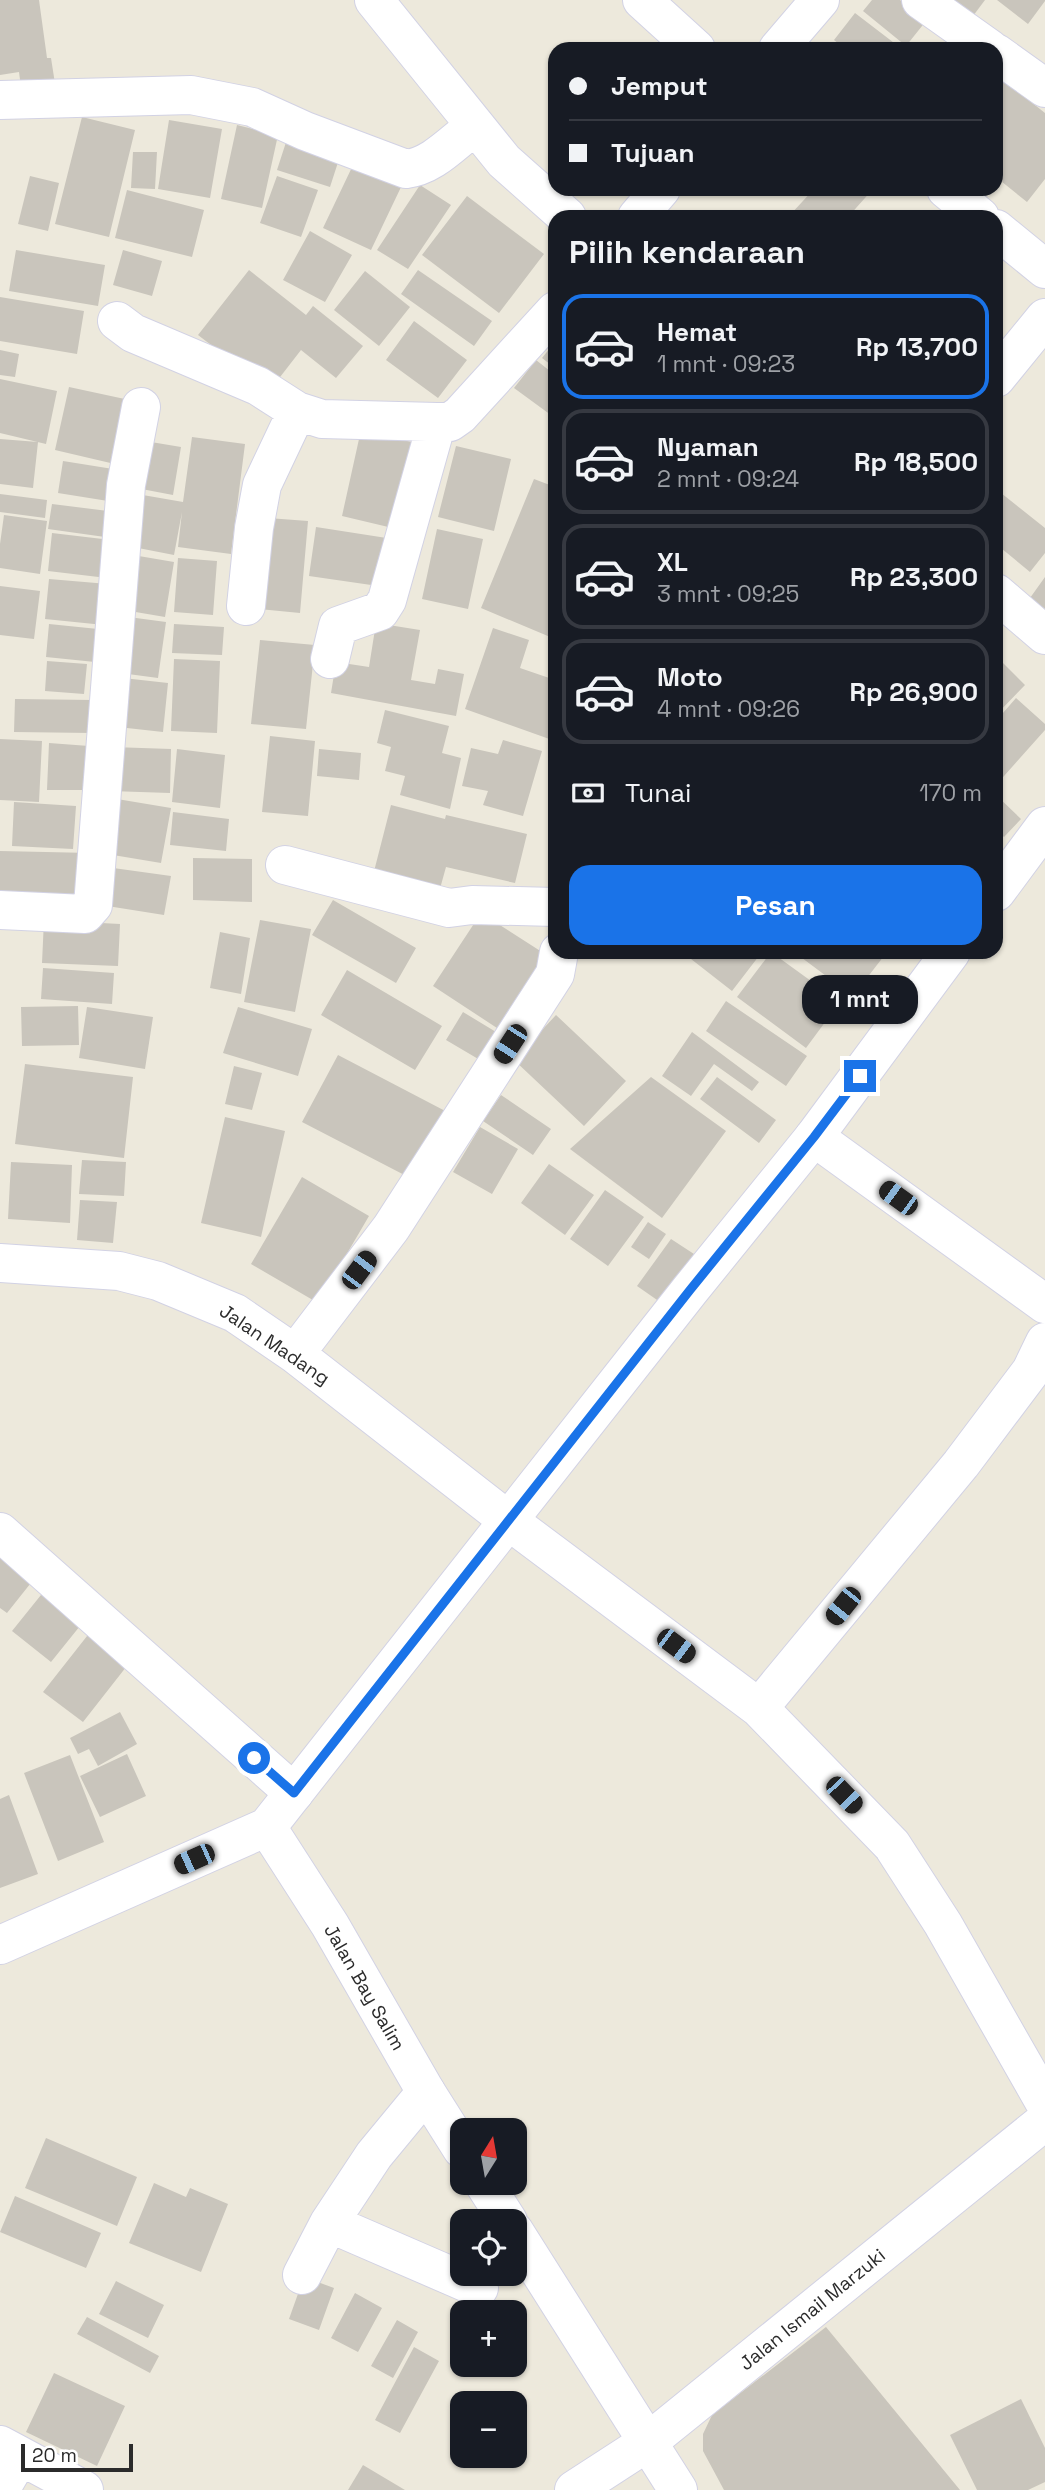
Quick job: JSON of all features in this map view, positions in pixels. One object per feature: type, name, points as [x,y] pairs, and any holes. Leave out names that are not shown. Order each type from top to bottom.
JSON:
[{"type":"street","points":[[374,0],[474,127],[504,161],[559,210]]},
{"type":"street","points":[[642,0],[688,42]]},
{"type":"street","points":[[784,42],[820,0]]},
{"type":"street","points":[[921,0],[980,42]]},
{"type":"street","points":[[1003,58],[1045,88]]},
{"type":"street","points":[[0,100],[191,95],[252,107],[305,131],[406,169],[419,168],[430,162],[474,127]]},
{"type":"street","points":[[643,210],[655,196]]},
{"type":"street","points":[[955,196],[972,210]]},
{"type":"street","points":[[1003,235],[1045,269]]},
{"type":"street","points":[[1003,369],[1045,318]]},
{"type":"street","points":[[117,321],[133,333],[258,386],[297,411],[323,419],[450,422],[460,415],[548,319]]},
{"type":"street","points":[[0,911],[85,914],[93,905],[126,485],[141,407]]},
{"type":"street","points":[[246,606],[254,528],[262,485],[297,411]]},
{"type":"street","points":[[330,659],[338,626],[380,611],[387,600],[436,422]]},
{"type":"street","points":[[1003,599],[1045,635]]},
{"type":"street","points":[[1003,883],[1045,826]]},
{"type":"street","points":[[285,865],[449,908],[472,905],[548,907]]},
{"type":"street","points":[[295,1354],[391,1228],[555,974],[558,959]]},
{"type":"street","points":[[0,1945],[267,1827],[690,1290],[814,1137],[946,959]]},
{"type":"street","points":[[814,1137],[1045,1304]]},
{"type":"street","name":"Jalan Madang","points":[[0,1263],[119,1271],[158,1281],[235,1313],[295,1354],[509,1521],[759,1708],[892,1845],[943,1924],[1045,2103]]},
{"type":"street","points":[[759,1708],[961,1464],[1031,1371],[1045,1342]]},
{"type":"street","points":[[0,1532],[294,1793]]},
{"type":"street","name":"Jalan Bay Salim","points":[[267,1827],[330,1925],[450,2130]]},
{"type":"street","points":[[302,2275],[329,2223],[373,2155],[426,2092]]},
{"type":"street","name":"Jalan Ismail Marzuki","points":[[574,2490],[648,2442],[1045,2121]]},
{"type":"street","points":[[329,2223],[479,2288]]},
{"type":"street","points":[[527,2251],[678,2490]]},
{"type":"street","points":[[0,2490],[10,2450],[84,2490]]},
{"type":"building","points":[[0,0],[39,0],[47,58],[51,58],[56,90],[22,95],[19,72],[0,75]]},
{"type":"building","points":[[872,0],[900,0],[926,21],[909,42],[901,42],[863,11]]},
{"type":"building","points":[[952,0],[985,0],[973,16]]},
{"type":"building","points":[[997,0],[1045,0],[1045,1],[1028,24]]},
{"type":"building","points":[[855,13],[893,42],[836,42],[834,40]]},
{"type":"building","points":[[1003,80],[1045,113],[1045,179],[1027,202],[1003,183]]},
{"type":"building","points":[[82,117],[135,130],[109,237],[55,224]]},
{"type":"building","points":[[169,120],[222,129],[210,198],[158,189]]},
{"type":"building","points":[[237,125],[278,135],[262,208],[221,199]]},
{"type":"building","points":[[289,133],[342,150],[330,187],[277,170]]},
{"type":"building","points":[[133,152],[157,152],[155,189],[131,188]]},
{"type":"building","points":[[354,163],[402,185],[371,250],[323,228]]},
{"type":"building","points":[[30,176],[59,183],[48,231],[18,224]]},
{"type":"building","points":[[277,176],[318,190],[301,237],[260,223]]},
{"type":"building","points":[[420,185],[451,205],[408,269],[377,250]]},
{"type":"building","points":[[127,190],[204,210],[192,257],[115,238]]},
{"type":"building","points":[[467,196],[544,254],[499,313],[422,255]]},
{"type":"building","points":[[808,196],[867,196],[854,210],[795,210]]},
{"type":"building","points":[[310,231],[352,255],[325,302],[283,280]]},
{"type":"building","points":[[16,250],[105,265],[98,306],[9,291]]},
{"type":"building","points":[[123,250],[162,261],[152,296],[113,285]]},
{"type":"building","points":[[249,270],[306,315],[313,306],[363,346],[336,378],[301,350],[270,390],[198,335]]},
{"type":"building","points":[[418,270],[492,321],[474,346],[401,294]]},
{"type":"building","points":[[365,271],[410,307],[379,346],[334,310]]},
{"type":"building","points":[[0,297],[84,311],[77,354],[0,341]]},
{"type":"building","points":[[414,321],[467,360],[438,398],[386,360]]},
{"type":"building","points":[[0,350],[19,354],[15,377],[0,375]]},
{"type":"building","points":[[548,351],[548,363],[542,358]]},
{"type":"building","points":[[536,360],[548,369],[548,413],[514,388]]},
{"type":"building","points":[[0,379],[57,391],[46,444],[0,433]]},
{"type":"building","points":[[69,387],[134,401],[119,465],[55,450]]},
{"type":"building","points":[[361,430],[420,444],[401,530],[342,516]]},
{"type":"building","points":[[192,437],[245,444],[231,554],[178,547],[182,512],[174,555],[128,546],[137,494],[183,502]]},
{"type":"building","points":[[0,439],[38,442],[33,488],[0,484]]},
{"type":"building","points":[[139,440],[181,447],[173,495],[131,487]]},
{"type":"building","points":[[456,446],[511,459],[494,531],[438,517]]},
{"type":"building","points":[[63,461],[113,469],[108,501],[58,493]]},
{"type":"building","points":[[534,479],[548,484],[548,636],[481,608]]},
{"type":"building","points":[[0,494],[47,500],[45,518],[0,512]]},
{"type":"building","points":[[1003,495],[1045,528],[1045,553],[1030,572],[1003,550]]},
{"type":"building","points":[[52,504],[108,511],[105,537],[48,529]]},
{"type":"building","points":[[4,515],[47,521],[40,574],[0,568]]},
{"type":"building","points":[[268,518],[308,521],[300,613],[259,609]]},
{"type":"building","points":[[316,527],[393,539],[385,587],[309,576]]},
{"type":"building","points":[[437,529],[483,539],[468,609],[422,599]]},
{"type":"building","points":[[52,533],[111,540],[107,578],[48,571]]},
{"type":"building","points":[[127,554],[174,562],[165,617],[118,609]]},
{"type":"building","points":[[178,558],[217,561],[213,615],[174,612]]},
{"type":"building","points":[[1045,577],[1045,609],[1030,598]]},
{"type":"building","points":[[49,579],[108,584],[104,625],[45,619]]},
{"type":"building","points":[[0,586],[40,591],[34,639],[0,635]]},
{"type":"building","points":[[121,616],[166,622],[158,678],[113,672]]},
{"type":"building","points":[[376,623],[420,630],[411,680],[435,684],[438,669],[464,674],[456,716],[331,693],[336,662],[369,667]]},
{"type":"building","points":[[49,624],[98,629],[95,662],[46,657]]},
{"type":"building","points":[[174,624],[224,627],[222,655],[172,653]]},
{"type":"building","points":[[493,628],[529,640],[520,668],[548,678],[548,739],[465,709]]},
{"type":"building","points":[[260,640],[315,645],[306,729],[251,724]]},
{"type":"building","points":[[174,659],[220,661],[217,733],[171,731]]},
{"type":"building","points":[[47,661],[87,664],[84,694],[45,691]]},
{"type":"building","points":[[1003,663],[1025,685],[1003,708]]},
{"type":"building","points":[[114,677],[168,683],[163,732],[109,726]]},
{"type":"building","points":[[1016,698],[1045,724],[1045,730],[1003,777],[1003,713]]},
{"type":"building","points":[[15,699],[93,700],[92,733],[14,732]]},
{"type":"building","points":[[385,710],[449,726],[442,753],[461,758],[450,809],[400,795],[405,776],[385,771],[391,747],[377,743]]},
{"type":"building","points":[[270,736],[315,741],[308,816],[262,812]]},
{"type":"building","points":[[0,739],[42,741],[39,802],[0,800]]},
{"type":"building","points":[[503,740],[542,751],[523,816],[483,805],[488,791],[462,786],[471,748],[498,754]]},
{"type":"building","points":[[49,743],[89,746],[84,790],[47,790]]},
{"type":"building","points":[[112,747],[171,749],[170,793],[110,791]]},
{"type":"building","points":[[177,749],[225,755],[220,808],[172,802]]},
{"type":"building","points":[[319,749],[361,753],[359,780],[317,776]]},
{"type":"building","points":[[111,798],[171,808],[161,863],[101,853]]},
{"type":"building","points":[[14,802],[76,806],[73,849],[12,846]]},
{"type":"building","points":[[1003,802],[1021,819],[1003,836]]},
{"type":"building","points":[[391,805],[445,819],[446,815],[527,834],[515,883],[446,867],[436,903],[370,887]]},
{"type":"building","points":[[173,812],[229,819],[226,851],[170,845]]},
{"type":"building","points":[[0,851],[91,853],[90,910],[0,896]]},
{"type":"building","points":[[193,858],[252,859],[252,902],[193,900]]},
{"type":"building","points":[[106,867],[171,876],[164,915],[101,905]]},
{"type":"building","points":[[333,900],[416,948],[396,983],[312,935]]},
{"type":"building","points":[[481,913],[545,954],[497,1028],[433,986]]},
{"type":"building","points":[[44,920],[120,924],[118,966],[42,963]]},
{"type":"building","points":[[260,920],[311,929],[295,1012],[244,1002]]},
{"type":"building","points":[[220,932],[250,938],[241,994],[210,988]]},
{"type":"building","points":[[691,959],[757,959],[732,991]]},
{"type":"building","points":[[766,959],[781,959],[840,1002],[806,1048],[737,997]]},
{"type":"building","points":[[803,959],[882,959],[853,996]]},
{"type":"building","points":[[43,968],[114,973],[112,1004],[41,999]]},
{"type":"building","points":[[347,970],[442,1026],[415,1070],[321,1015]]},
{"type":"building","points":[[726,1001],[807,1056],[786,1086],[706,1031]]},
{"type":"building","points":[[78,1006],[79,1045],[22,1046],[21,1007]]},
{"type":"building","points":[[87,1007],[153,1017],[145,1069],[79,1058]]},
{"type":"building","points":[[238,1007],[312,1029],[298,1076],[223,1053]]},
{"type":"building","points":[[463,1012],[501,1035],[485,1063],[446,1040]]},
{"type":"building","points":[[556,1015],[626,1081],[584,1126],[514,1060]]},
{"type":"building","points":[[692,1032],[759,1082],[752,1091],[714,1064],[691,1096],[662,1076]]},
{"type":"building","points":[[338,1055],[451,1114],[416,1181],[302,1122]]},
{"type":"building","points":[[25,1064],[133,1077],[124,1158],[15,1144]]},
{"type":"building","points":[[234,1066],[262,1073],[252,1110],[225,1104]]},
{"type":"building","points":[[651,1077],[726,1131],[662,1218],[570,1149]]},
{"type":"building","points":[[717,1077],[776,1120],[759,1143],[700,1099]]},
{"type":"building","points":[[501,1095],[551,1129],[533,1155],[483,1121]]},
{"type":"building","points":[[225,1117],[285,1131],[261,1237],[201,1223]]},
{"type":"building","points":[[480,1127],[518,1149],[492,1194],[453,1172]]},
{"type":"building","points":[[82,1160],[126,1162],[124,1196],[79,1194]]},
{"type":"building","points":[[11,1162],[72,1165],[70,1223],[8,1219]]},
{"type":"building","points":[[549,1164],[594,1195],[565,1235],[521,1203]]},
{"type":"building","points":[[302,1177],[369,1216],[318,1303],[251,1264]]},
{"type":"building","points":[[605,1190],[644,1217],[608,1266],[570,1239]]},
{"type":"building","points":[[80,1200],[117,1202],[113,1243],[77,1240]]},
{"type":"building","points":[[648,1222],[666,1234],[649,1259],[631,1247]]},
{"type":"building","points":[[671,1239],[694,1254],[660,1302],[637,1286]]},
{"type":"building","points":[[0,1543],[38,1574],[7,1613],[0,1608]]},
{"type":"building","points":[[45,1590],[84,1621],[51,1662],[12,1631]]},
{"type":"building","points":[[91,1631],[130,1662],[83,1722],[43,1692]]},
{"type":"building","points":[[120,1712],[137,1744],[98,1766],[89,1749],[78,1754],[70,1738]]},
{"type":"building","points":[[127,1754],[146,1796],[100,1817],[80,1776]]},
{"type":"building","points":[[70,1755],[104,1842],[58,1861],[24,1773]]},
{"type":"building","points":[[9,1795],[38,1874],[0,1888],[0,1799]]},
{"type":"building","points":[[46,2138],[137,2177],[117,2226],[25,2188]]},
{"type":"building","points":[[154,2183],[186,2197],[190,2188],[228,2204],[201,2272],[129,2243]]},
{"type":"building","points":[[15,2196],[101,2233],[86,2268],[0,2232]]},
{"type":"building","points":[[304,2277],[334,2288],[319,2330],[289,2319]]},
{"type":"building","points":[[116,2281],[164,2305],[148,2338],[99,2314]]},
{"type":"building","points":[[355,2293],[382,2308],[358,2352],[331,2338]]},
{"type":"building","points":[[87,2317],[159,2356],[150,2373],[77,2334]]},
{"type":"building","points":[[397,2320],[418,2332],[393,2378],[371,2366]]},
{"type":"building","points":[[826,2327],[960,2490],[724,2490],[703,2451],[703,2434],[712,2415]]},
{"type":"building","points":[[414,2347],[439,2361],[400,2433],[375,2420]]},
{"type":"building","points":[[54,2373],[125,2406],[97,2466],[26,2432]]},
{"type":"building","points":[[1021,2399],[1045,2448],[1045,2482],[1028,2490],[977,2490],[950,2435]]},
{"type":"building","points":[[363,2465],[405,2490],[348,2490]]},
{"type":"route","points":[[254,1758],[294,1793],[860,1076]]}]
